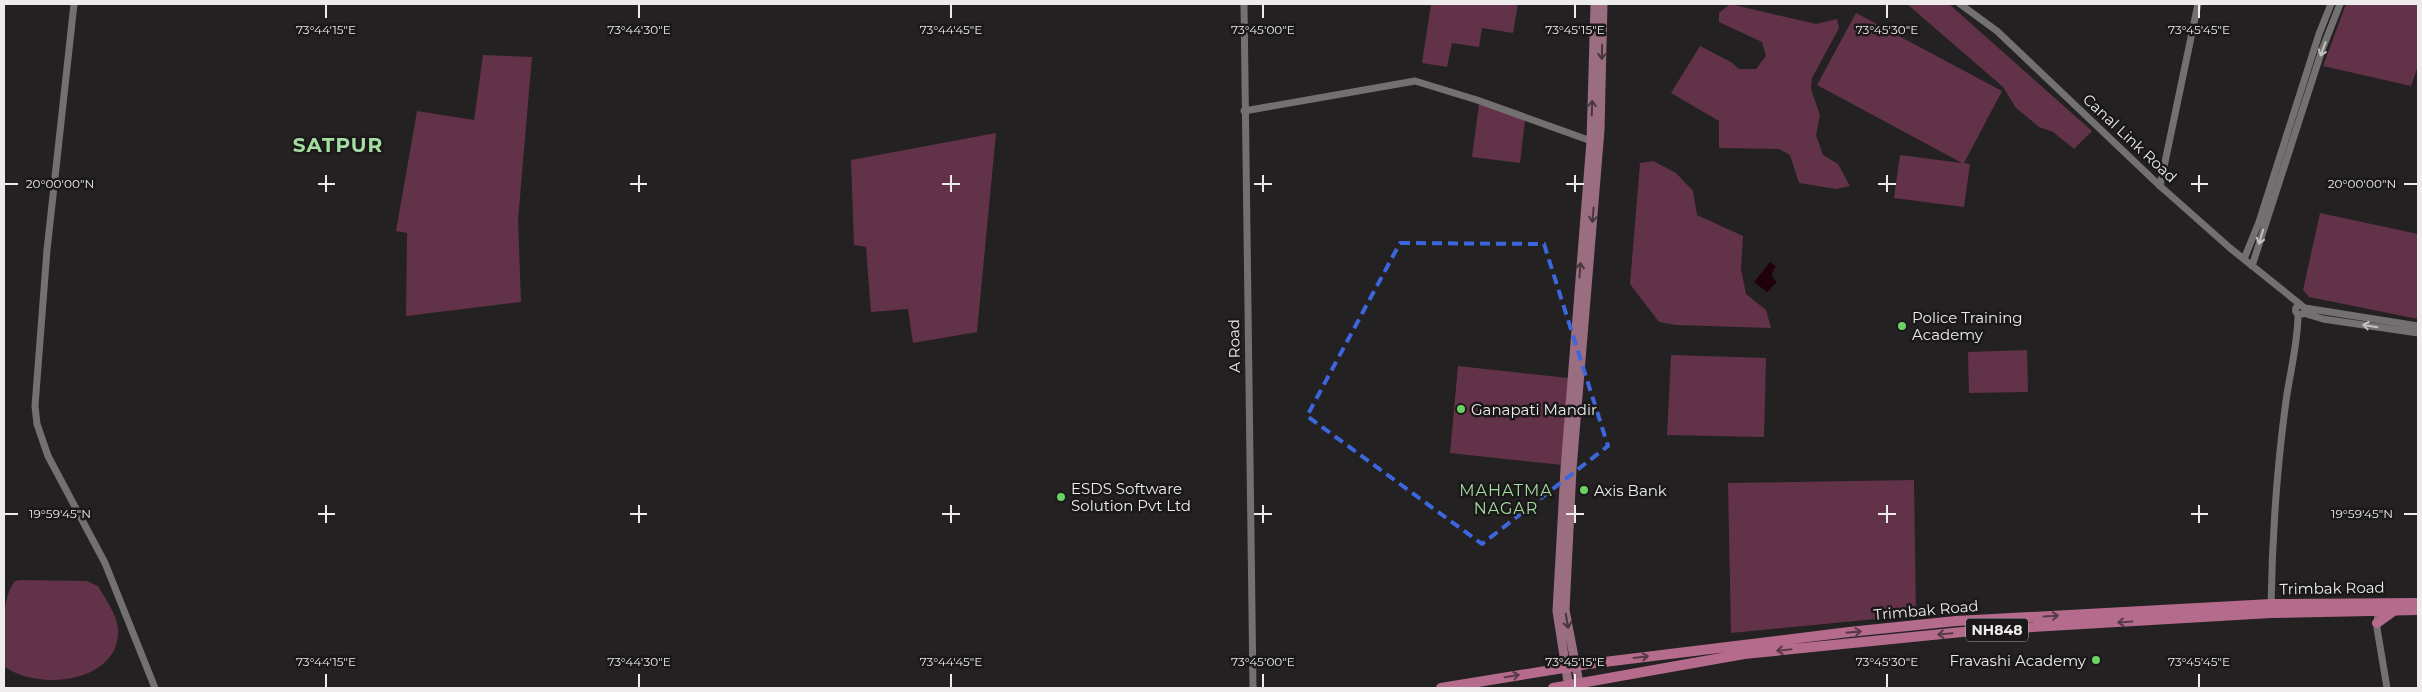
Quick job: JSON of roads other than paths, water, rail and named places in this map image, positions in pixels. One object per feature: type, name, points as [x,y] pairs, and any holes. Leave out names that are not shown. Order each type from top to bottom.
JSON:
[{"type":"highway","name":"Trimbak Road","points":[[1441,688],[1588,664],[1849,632],[1956,622],[2418,603]]},
{"type":"highway","name":"Trimbak Road","points":[[2378,606],[2396,610],[2418,610]]},
{"type":"highway","name":"Trimbak Road","points":[[1556,688],[1578,686],[1744,654],[1982,630],[2271,608]]},
{"type":"highway","points":[[2377,623],[2396,610]]},
{"type":"main road","points":[[1595,4],[1595,142]]},
{"type":"main road","points":[[1578,686],[1571,667],[1558,602],[1565,469],[1595,142],[1603,4]]},
{"type":"main road","points":[[1568,649],[1588,664]]},
{"type":"main road","points":[[1554,670],[1568,649]]},
{"type":"street","points":[[74,4],[47,250],[36,406],[37,424],[57,476],[105,564],[155,688]]},
{"type":"street","name":"A Road","points":[[1244,4],[1253,688]]},
{"type":"street","name":"Canal Link Road","points":[[1960,4],[1997,31],[2160,186],[2283,292],[2301,310]]},
{"type":"street","points":[[2160,186],[2198,4]]},
{"type":"street","points":[[2244,259],[2259,222],[2319,34],[2331,4]]},
{"type":"street","points":[[2252,266],[2322,50],[2340,4]]},
{"type":"street","points":[[1244,111],[1415,82],[1486,103],[1595,142]]},
{"type":"street","points":[[2301,310],[2418,326]]},
{"type":"street","points":[[2301,310],[2323,319],[2418,333]]},
{"type":"street","points":[[2271,608],[2276,506],[2286,402],[2301,310]]},
{"type":"street","points":[[2378,606],[2377,623],[2387,688]]},
{"type":"place","name":"Police Training Academy","points":[[1902,326]]},
{"type":"place","name":"Ganapati Mandir","points":[[1461,409]]},
{"type":"place","name":"Axis Bank","points":[[1584,490]]},
{"type":"place","name":"ESDS Software Solution Pvt Ltd","points":[[1061,497]]},
{"type":"place","name":"Fravashi Academy","points":[[2096,660]]},
{"type":"district","name":"SATPUR","points":[[338,145]]},
{"type":"district","name":"MAHATMA NAGAR","points":[[1506,499]]}]
